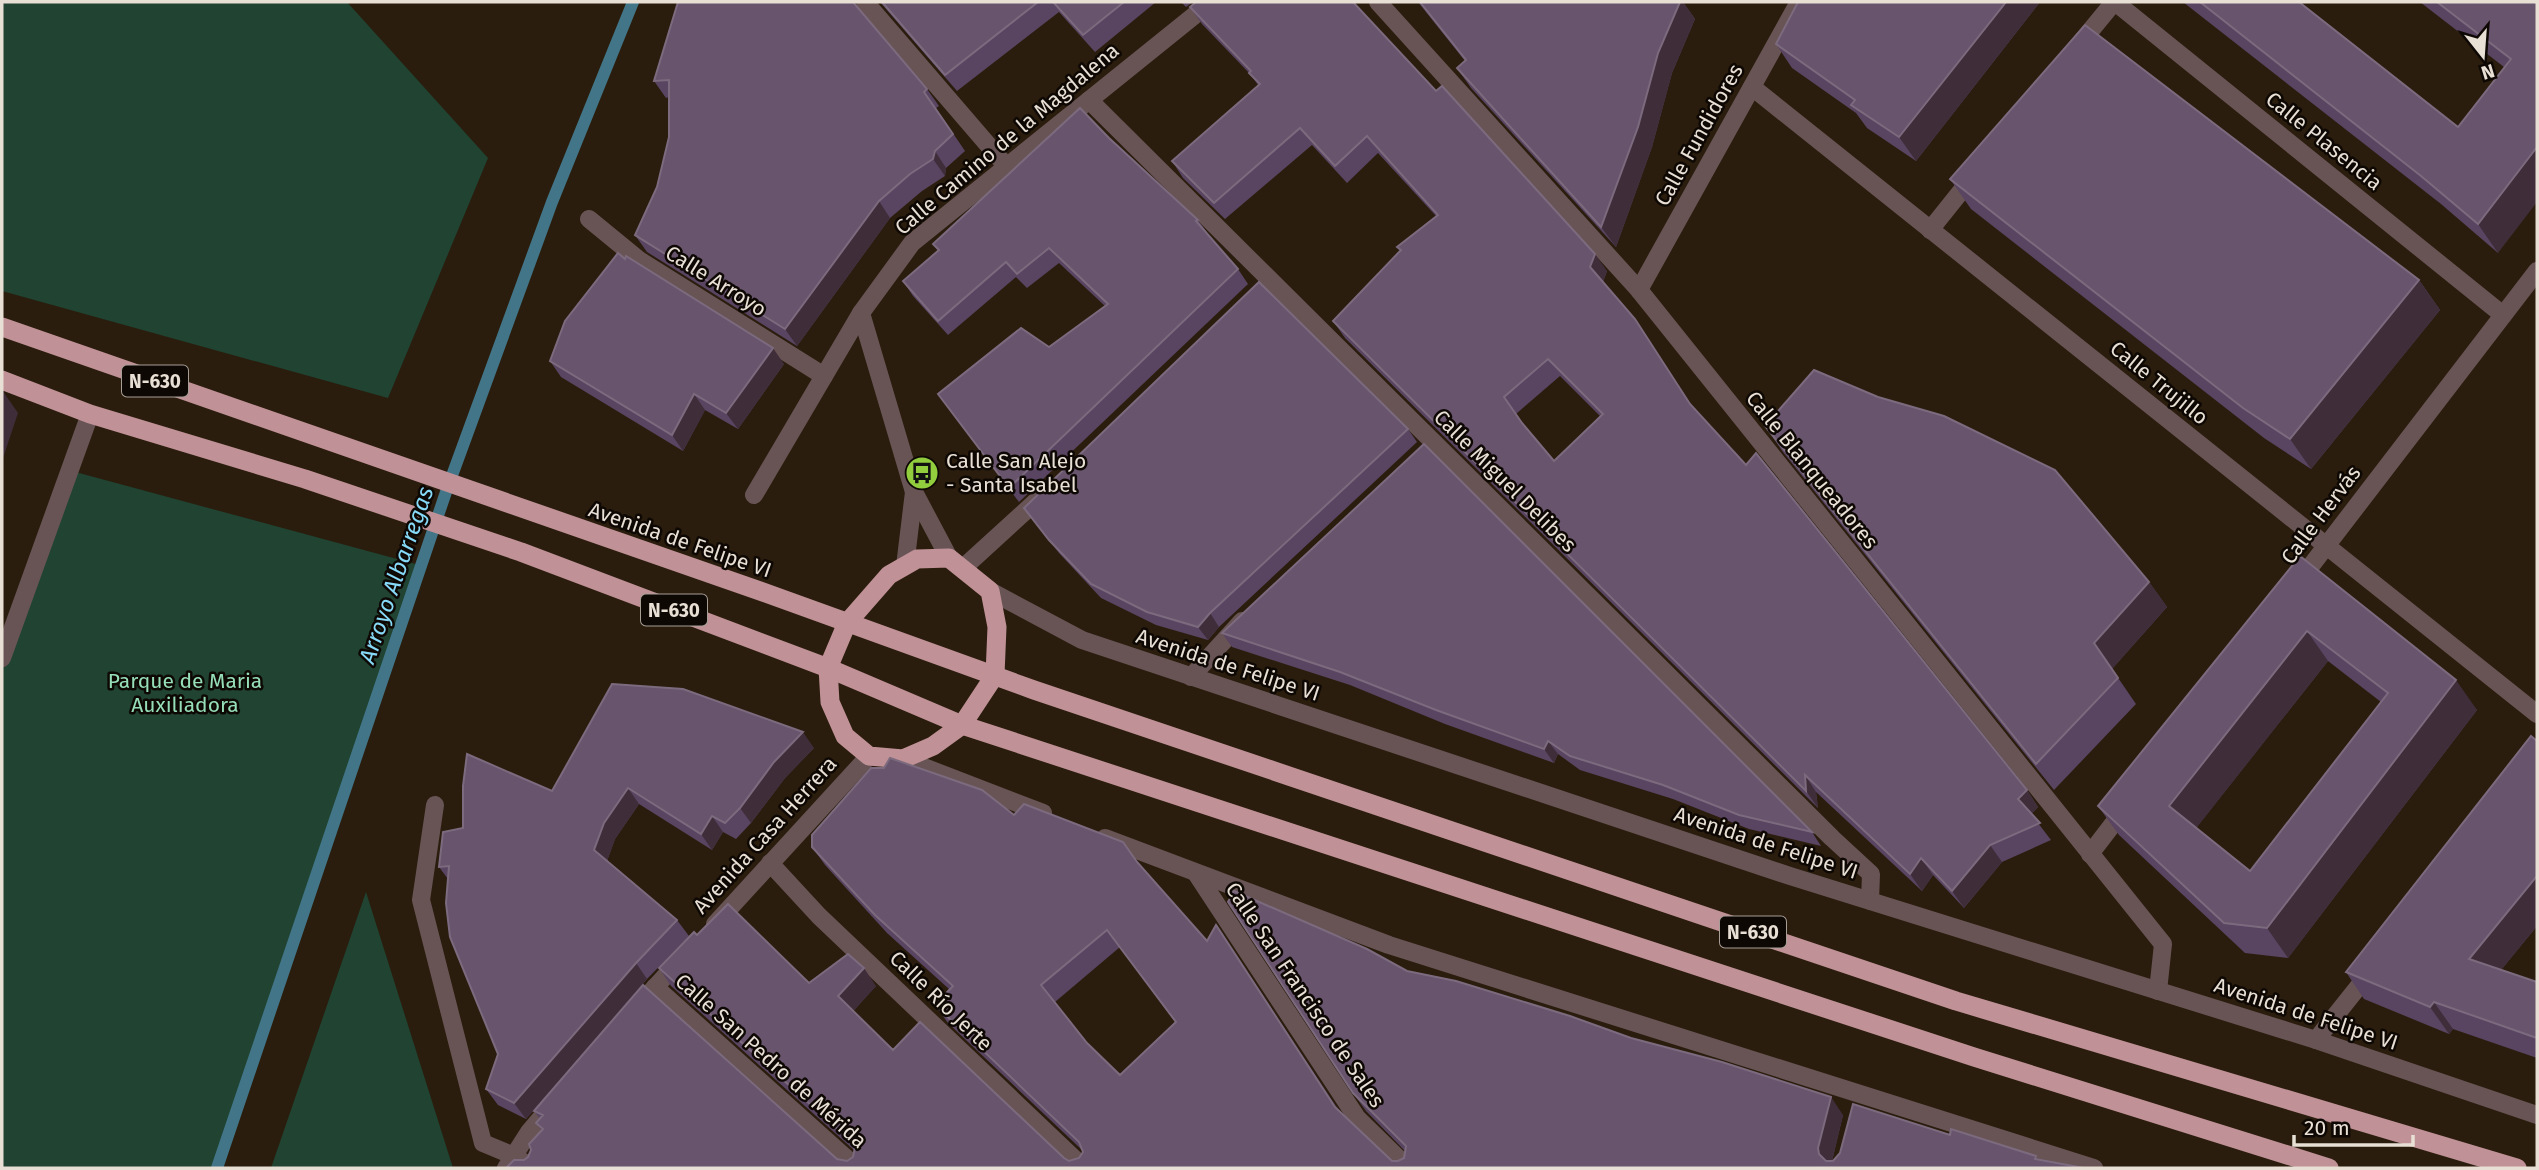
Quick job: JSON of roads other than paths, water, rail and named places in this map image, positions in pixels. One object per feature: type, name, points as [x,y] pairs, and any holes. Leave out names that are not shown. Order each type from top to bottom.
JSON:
[{"type":"highway","name":"Avenida de Felipe VI","points":[[2,327],[847,623]]},
{"type":"highway","name":"N-630","points":[[2,380],[90,414],[305,480],[521,552],[828,668],[962,725],[1961,1053],[2329,1168]]},
{"type":"highway","points":[[917,559],[956,563],[990,591],[997,627],[995,676],[962,725],[933,746],[903,759],[869,756],[845,736],[830,702],[828,668],[847,623],[889,575],[917,559]]},
{"type":"highway","name":"N-630","points":[[847,623],[995,676],[1956,1001],[2517,1168]]},
{"type":"street","points":[[864,2],[1007,167]]},
{"type":"street","name":"Calle Camino de la Magdalena","points":[[754,495],[861,313],[912,243],[1211,2]]},
{"type":"street","name":"Calle Blanqueadores","points":[[1378,2],[1639,290],[2163,944],[2158,991]]},
{"type":"street","name":"Calle Fundidores","points":[[1639,290],[1799,2]]},
{"type":"street","points":[[2065,61],[2115,2]]},
{"type":"street","name":"Calle Plasencia","points":[[2115,2],[2503,315]]},
{"type":"street","name":"Calle Trujillo","points":[[1752,88],[2537,714]]},
{"type":"street","name":"Calle Miguel Delibes","points":[[1089,100],[1269,279],[1429,447],[1871,874],[1870,901]]},
{"type":"street","points":[[1930,230],[1981,166]]},
{"type":"street","name":"Calle Arroyo","points":[[589,219],[639,260],[824,376]]},
{"type":"street","name":"Calle Hervás","points":[[2284,601],[2537,271]]},
{"type":"street","points":[[1253,294],[1269,279]]},
{"type":"street","points":[[861,313],[914,492],[956,563],[1051,487]]},
{"type":"street","points":[[2,658],[90,414]]},
{"type":"street","points":[[905,566],[914,492]]},
{"type":"street","name":"Avenida de Felipe VI","points":[[990,591],[1082,640],[1191,677],[1870,901],[2316,1040],[2537,1115]]},
{"type":"street","points":[[1191,677],[1227,635],[1257,608]]},
{"type":"street","name":"Avenida Casa Herrera","points":[[628,1018],[869,756]]},
{"type":"street","points":[[903,759],[1056,818]]},
{"type":"street","points":[[2091,853],[2133,799]]},
{"type":"street","points":[[435,805],[421,900],[483,1143],[510,1162],[531,1168]]},
{"type":"street","points":[[1094,833],[1389,945],[1858,1102],[2094,1168]]},
{"type":"street","name":"Calle Río Jerte","points":[[770,863],[820,916],[1084,1168]]},
{"type":"street","name":"Calle San Francisco de Sales","points":[[1196,873],[1357,1118],[1408,1168]]},
{"type":"street","points":[[2316,1040],[2384,954]]},
{"type":"street","name":"Calle San Pedro de Mérida","points":[[655,987],[857,1168]]},
{"type":"street","points":[[510,1162],[529,1132],[565,1090]]},
{"type":"waterway","name":"Arroyo Albarregas","points":[[217,1168],[446,492],[552,202],[633,2]]},
{"type":"place","name":"Calle San Alejo - Santa Isabel","points":[[922,473]]},
{"type":"park label","name":"Parque de Maria Auxiliadora","points":[[185,693]]}]
